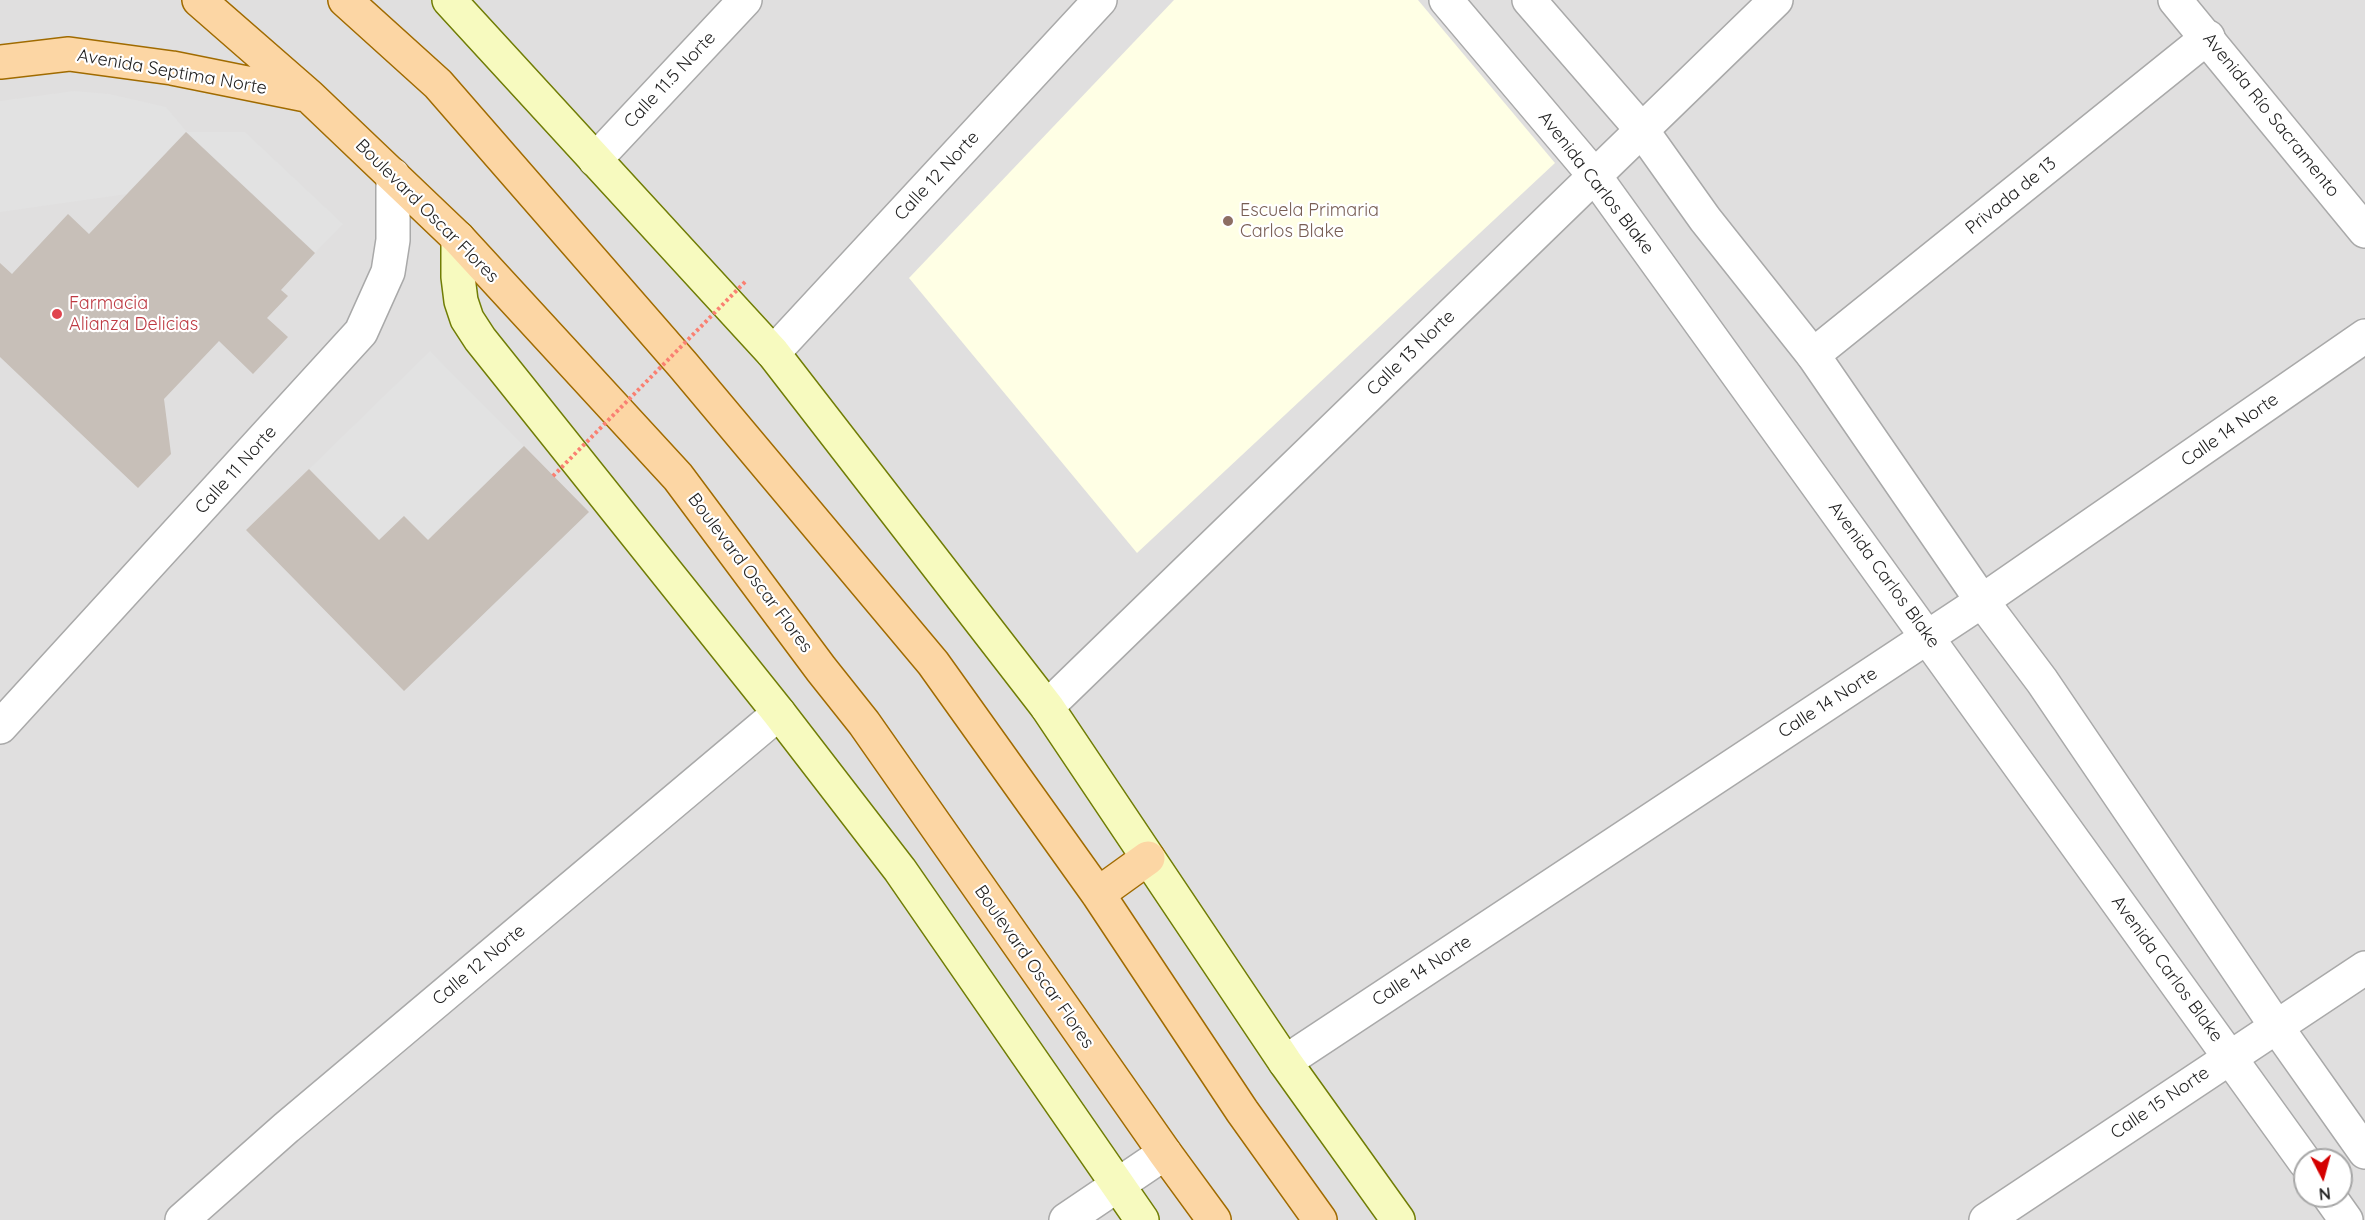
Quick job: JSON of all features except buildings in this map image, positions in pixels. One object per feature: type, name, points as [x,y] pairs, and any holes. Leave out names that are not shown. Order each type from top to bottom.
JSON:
[{"type":"main road","name":"Boulevard Oscar Flores","points":[[199,0],[309,96],[458,238],[678,477],[864,723],[1214,1220]]},
{"type":"main road","points":[[345,0],[438,84],[748,441],[933,663],[1098,894],[1242,1111],[1320,1220]]},
{"type":"main road","points":[[460,4],[595,160],[773,352],[1047,707],[1285,1062],[1398,1220]]},
{"type":"main road","name":"Avenida Septima Norte","points":[[0,62],[69,54],[172,68],[309,96]]},
{"type":"main road","points":[[458,238],[458,277],[461,301],[467,319],[480,339],[779,713],[900,870],[1142,1220]]},
{"type":"main road","points":[[1098,894],[1148,858]]},
{"type":"street","name":"Calle 11.5 Norte","points":[[595,160],[745,0]]},
{"type":"street","name":"Calle 12 Norte","points":[[773,352],[1100,0]]},
{"type":"street","name":"Avenida Carlos Blake","points":[[1446,0],[1594,175],[2295,1148]]},
{"type":"street","points":[[1529,0],[1641,129],[1705,219],[1813,355],[1982,601],[2042,681],[2276,1026],[2365,1152]]},
{"type":"street","name":"Calle 13 Norte","points":[[1047,707],[1776,0]]},
{"type":"street","name":"Avenida Río Sacramento","points":[[2175,0],[2208,37],[2365,231]]},
{"type":"street","name":"Privada de 13","points":[[1813,355],[2208,37]]},
{"type":"street","name":"Calle 11 Norte","points":[[0,728],[361,332],[388,272],[393,240],[393,175]]},
{"type":"street","name":"Calle 14 Norte","points":[[1285,1062],[1982,601],[2365,336]]},
{"type":"street","name":"Calle 12 Norte","points":[[182,1220],[287,1127],[779,713]]},
{"type":"street","name":"Calle 15 Norte","points":[[1986,1220],[2365,968]]},
{"type":"street","points":[[1066,1220],[1165,1153]]},
{"type":"path","points":[[553,476],[746,281]]},
{"type":"shaded area","points":[[0,0],[2365,0],[2365,1220],[0,1220]]},
{"type":"shaded area","name":"Escuela Primaria Carlos Blake","points":[[1174,0],[1418,0],[1555,163],[1137,553],[909,278]]},
{"type":"shaded area","points":[[74,91],[109,94],[166,107],[187,132],[245,132],[343,224],[315,253],[186,132],[127,194],[0,212],[0,101]]},
{"type":"shaded area","points":[[430,351],[524,446],[428,540],[404,516],[379,540],[309,469]]},
{"type":"place","name":"Escuela Primaria Carlos Blake","points":[[1228,221]]},
{"type":"place","name":"Farmacia Alianza Delicias","points":[[57,314]]}]
